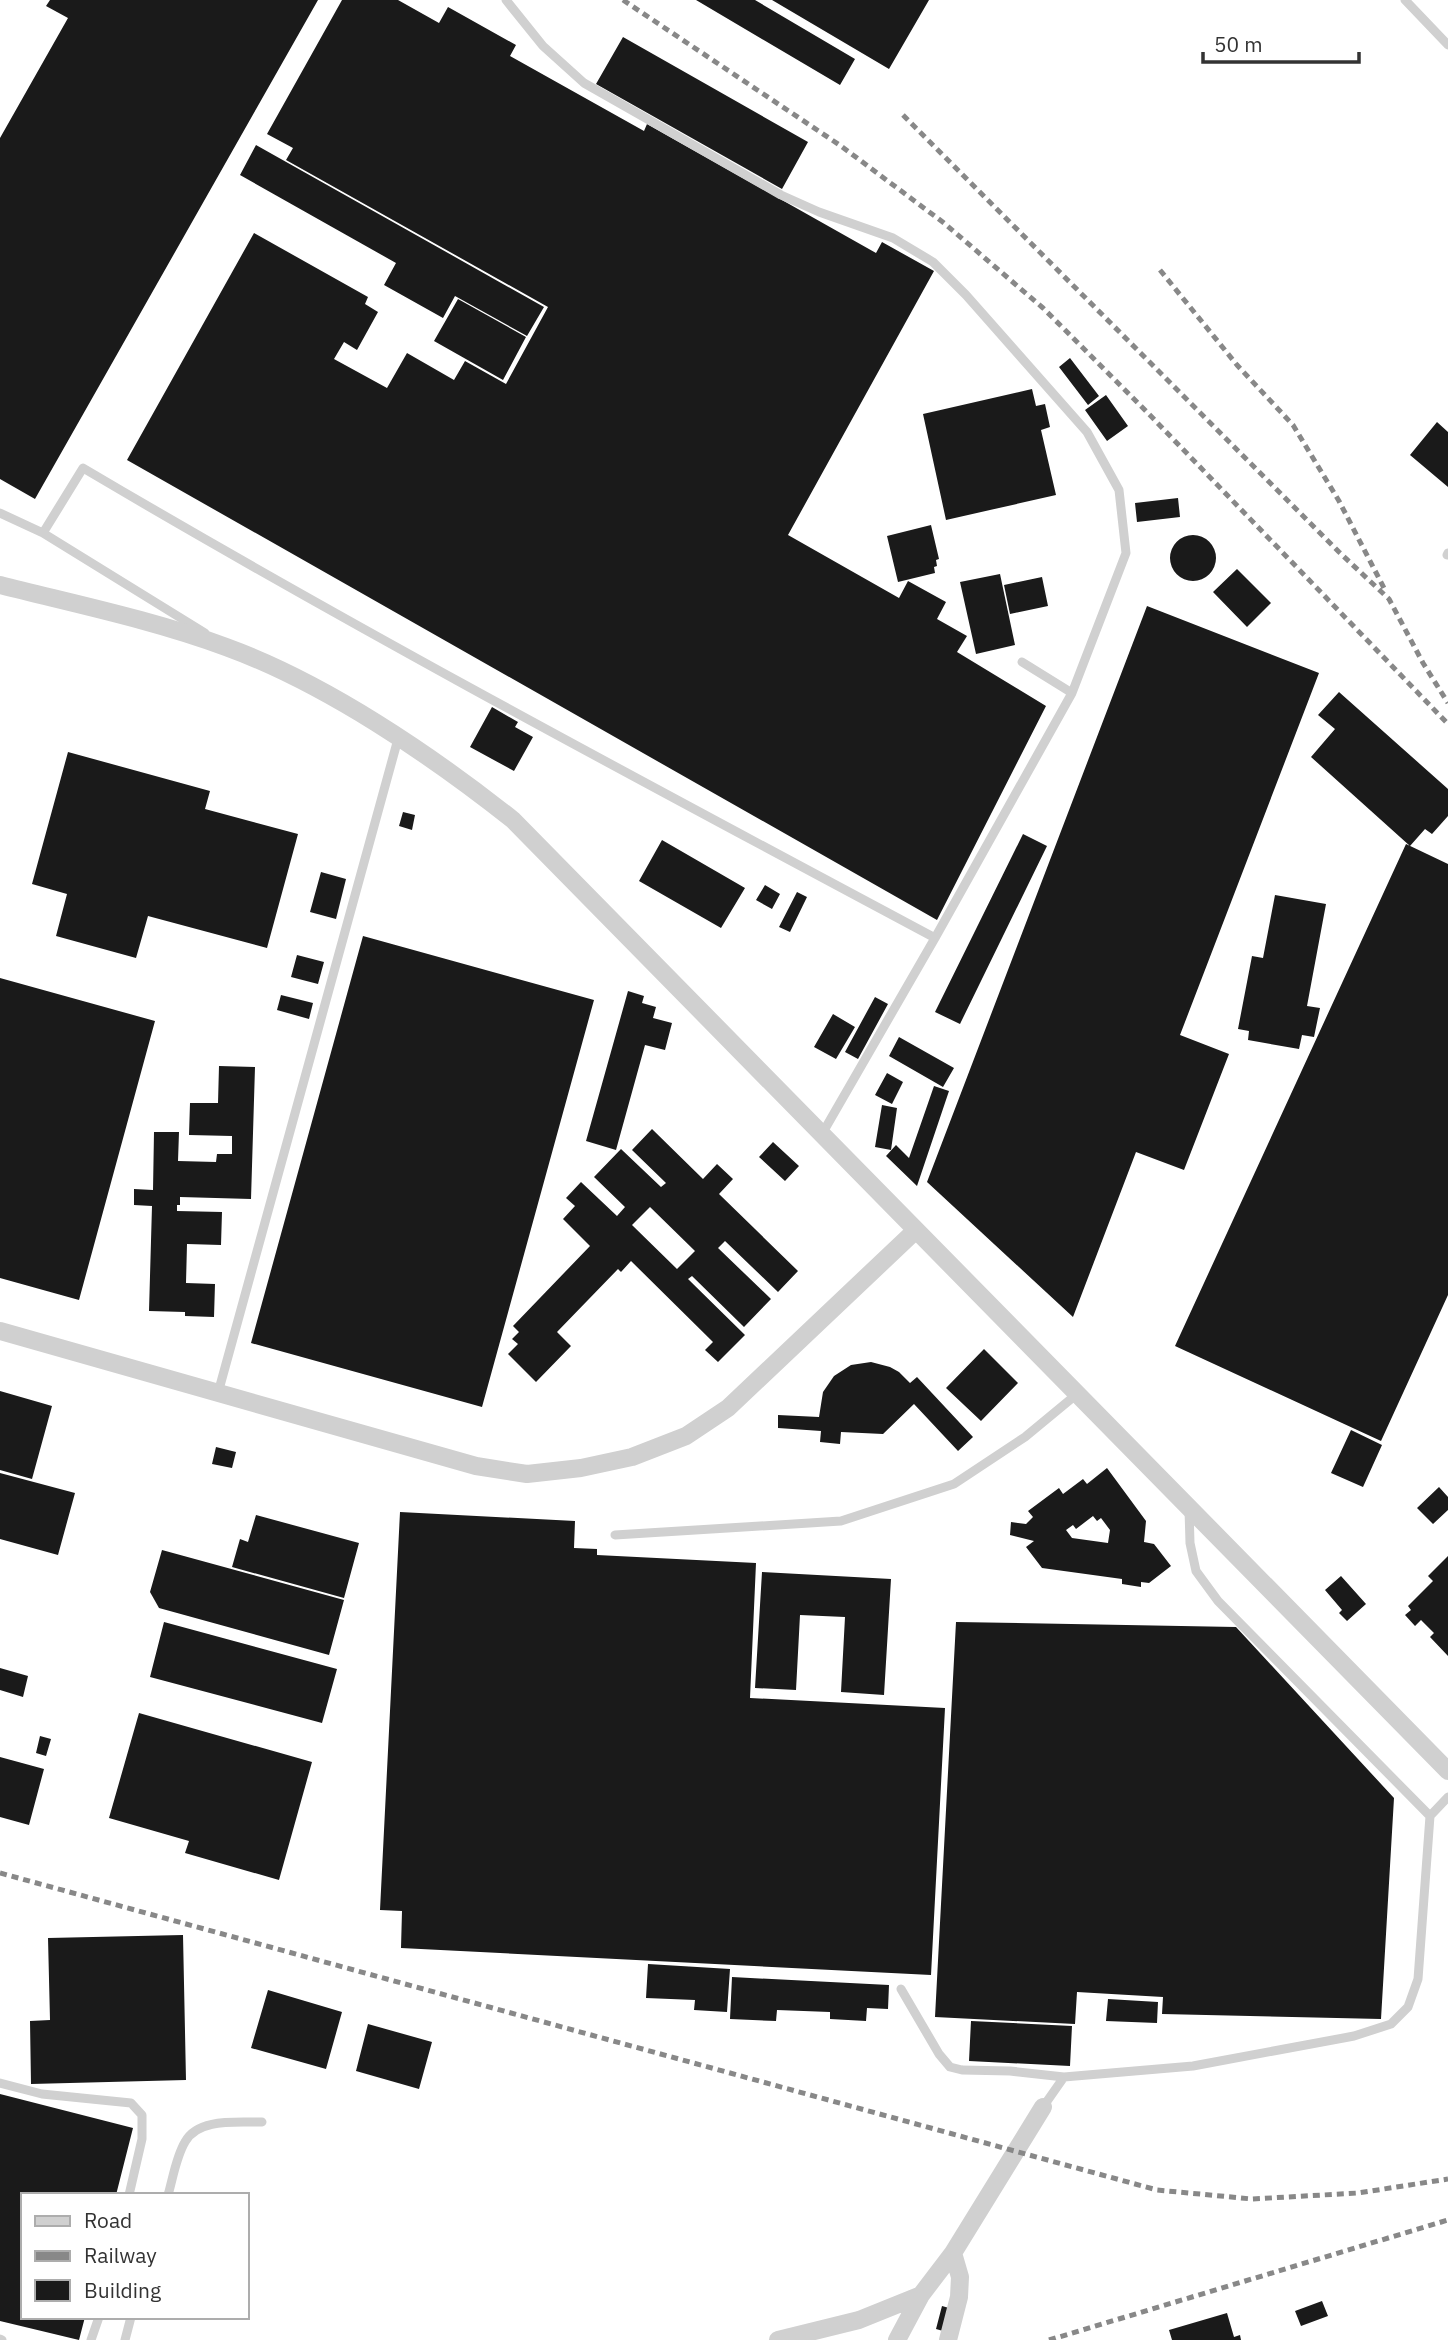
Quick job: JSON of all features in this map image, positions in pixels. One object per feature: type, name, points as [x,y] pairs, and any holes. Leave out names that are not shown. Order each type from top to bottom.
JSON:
[{"type":"street","points":[[0,585],[227,647],[291,675],[355,710],[465,782],[513,820],[1448,1772]]},
{"type":"street","points":[[0,1331],[476,1466],[527,1474],[580,1468],[632,1457],[686,1436],[728,1408],[916,1230]]},
{"type":"street","points":[[897,2340],[921,2295],[953,2253],[1043,2107]]},
{"type":"street","points":[[948,2340],[959,2297],[960,2277],[953,2253]]},
{"type":"street","points":[[778,2340],[859,2320],[921,2295]]},
{"type":"lane","points":[[506,0],[543,46],[584,83],[781,195],[819,212],[893,238],[933,262],[966,295],[1087,432],[1119,490],[1126,553],[1072,693],[822,1134]]},
{"type":"lane","points":[[1405,0],[1448,45]]},
{"type":"lane","points":[[43,533],[83,468],[236,559],[627,774],[934,938]]},
{"type":"lane","points":[[0,513],[43,533],[227,647]]},
{"type":"lane","points":[[1022,662],[1072,693]]},
{"type":"lane","points":[[218,1393],[398,739]]},
{"type":"lane","points":[[615,1535],[841,1521],[954,1484],[1025,1437],[1077,1394]]},
{"type":"lane","points":[[1189,1508],[1189,1543],[1196,1571],[1218,1601],[1430,1816]]},
{"type":"lane","points":[[901,1989],[939,2054],[950,2067],[962,2070],[1010,2071],[1064,2077],[1193,2066],[1354,2036],[1391,2024],[1408,2007],[1418,1979],[1430,1816],[1448,1797]]},
{"type":"lane","points":[[1043,2107],[1064,2077]]},
{"type":"lane","points":[[0,2083],[43,2094],[131,2103],[142,2115],[142,2139],[129,2193]]},
{"type":"lane","points":[[169,2193],[185,2140],[200,2127],[262,2122]]},
{"type":"lane","points":[[91,2340],[98,2319]]},
{"type":"lane","points":[[125,2340],[130,2319]]},
{"type":"building","points":[[50,0],[318,0],[35,499],[0,479],[0,138],[68,18],[46,6]]},
{"type":"building","points":[[342,0],[398,0],[439,23],[448,7],[516,45],[510,56],[644,131],[647,124],[876,253],[882,242],[934,271],[788,535],[899,598],[908,581],[946,602],[937,619],[967,636],[957,652],[1046,706],[937,920],[127,460],[254,233],[368,297],[365,304],[378,312],[357,350],[344,342],[334,359],[387,388],[407,353],[454,380],[465,361],[506,384],[548,307],[286,160],[293,148],[267,134]]},
{"type":"building","points":[[696,0],[755,0],[855,59],[840,85]]},
{"type":"building","points":[[772,0],[929,0],[889,69]]},
{"type":"building","points":[[623,37],[808,142],[782,189],[596,84]]},
{"type":"building","points":[[256,145],[544,307],[527,336],[455,296],[443,318],[384,285],[396,263],[240,175]]},
{"type":"building","points":[[458,299],[526,337],[503,380],[434,341]]},
{"type":"building","points":[[1070,358],[1099,396],[1088,405],[1059,367]]},
{"type":"building","points":[[1032,389],[1036,406],[1045,404],[1050,427],[1041,430],[1056,495],[946,520],[923,414]]},
{"type":"building","points":[[1106,395],[1128,426],[1107,441],[1085,410]]},
{"type":"building","points":[[1437,422],[1448,432],[1448,487],[1410,455]]},
{"type":"building","points":[[1178,498],[1180,517],[1137,522],[1135,503]]},
{"type":"building","points":[[931,525],[939,559],[934,567],[935,573],[898,582],[887,536]]},
{"type":"building","points":[[1193,535],[1209,542],[1216,558],[1209,574],[1193,581],[1177,574],[1170,558],[1177,542]]},
{"type":"building","points":[[1237,569],[1271,603],[1247,627],[1213,592]]},
{"type":"building","points":[[1000,574],[1015,645],[976,654],[960,582]]},
{"type":"building","points":[[1042,577],[1048,606],[1010,614],[1004,585]]},
{"type":"building","points":[[1147,606],[1319,673],[1180,1035],[1229,1054],[1184,1170],[1136,1152],[1073,1317],[927,1182]]},
{"type":"building","points":[[1339,692],[1448,789],[1448,816],[1432,834],[1425,829],[1410,846],[1311,757],[1335,729],[1318,715]]},
{"type":"building","points":[[492,707],[518,722],[515,727],[533,737],[514,771],[470,747]]},
{"type":"building","points":[[68,752],[210,791],[205,809],[298,834],[267,948],[148,916],[136,958],[56,936],[67,894],[32,884]]},
{"type":"building","points":[[403,812],[415,815],[412,830],[399,826]]},
{"type":"building","points":[[1023,834],[1047,846],[960,1024],[935,1012]]},
{"type":"building","points":[[662,840],[745,888],[721,928],[639,881]]},
{"type":"building","points":[[1406,844],[1448,864],[1448,1295],[1381,1441],[1175,1346]]},
{"type":"building","points":[[321,872],[346,879],[336,919],[310,912]]},
{"type":"building","points":[[765,885],[780,894],[772,909],[756,900]]},
{"type":"building","points":[[797,892],[807,897],[790,932],[779,927]]},
{"type":"building","points":[[1275,895],[1326,904],[1307,1006],[1320,1008],[1314,1037],[1302,1035],[1299,1049],[1248,1040],[1249,1031],[1238,1029],[1252,956],[1263,958]]},
{"type":"building","points":[[363,936],[594,1000],[482,1407],[251,1343]]},
{"type":"building","points":[[297,955],[324,962],[318,984],[291,977]]},
{"type":"building","points":[[0,978],[155,1021],[79,1300],[0,1278]]},
{"type":"building","points":[[628,991],[644,996],[642,1003],[656,1007],[653,1018],[672,1023],[665,1050],[645,1045],[616,1150],[586,1141]]},
{"type":"building","points":[[281,995],[313,1003],[309,1019],[277,1010]]},
{"type":"building","points":[[875,997],[888,1004],[858,1059],[845,1052]]},
{"type":"building","points":[[833,1014],[855,1027],[836,1059],[814,1047]]},
{"type":"building","points":[[899,1037],[954,1068],[943,1087],[889,1056]]},
{"type":"building","points":[[219,1066],[255,1067],[251,1199],[180,1197],[177,1211],[222,1212],[221,1245],[187,1244],[186,1283],[215,1284],[214,1317],[185,1316],[185,1312],[149,1311],[152,1206],[134,1205],[134,1189],[153,1190],[154,1132],[179,1132],[178,1161],[216,1162],[217,1154],[232,1154],[232,1136],[189,1135],[190,1103],[218,1103]]},
{"type":"building","points":[[887,1073],[903,1082],[892,1104],[875,1095]]},
{"type":"building","points":[[934,1086],[949,1091],[917,1186],[886,1156],[896,1145],[909,1158]]},
{"type":"building","points":[[882,1105],[897,1108],[891,1150],[875,1147]]},
{"type":"building","points":[[652,1129],[703,1179],[717,1164],[733,1179],[719,1194],[798,1271],[778,1292],[725,1241],[718,1248],[771,1299],[744,1327],[692,1276],[688,1279],[745,1335],[718,1362],[705,1350],[713,1342],[631,1261],[621,1272],[618,1269],[557,1332],[571,1346],[536,1382],[508,1354],[518,1344],[512,1339],[519,1332],[513,1326],[590,1246],[563,1219],[575,1206],[566,1198],[581,1182],[617,1216],[625,1207],[594,1177],[621,1149],[661,1187],[666,1183],[632,1150]],"holes":[[[650,1207],[695,1251],[677,1269],[632,1225]]]},
{"type":"building","points":[[773,1142],[799,1166],[785,1181],[759,1157]]},
{"type":"building","points":[[984,1349],[1018,1383],[981,1421],[946,1388]]},
{"type":"building","points":[[871,1362],[890,1367],[910,1383],[917,1377],[973,1437],[958,1451],[914,1404],[883,1434],[841,1432],[840,1444],[820,1442],[821,1431],[778,1428],[778,1415],[819,1417],[823,1392],[834,1376],[851,1365]]},
{"type":"building","points":[[0,1391],[52,1406],[32,1479],[0,1470]]},
{"type":"building","points":[[1351,1430],[1382,1445],[1363,1487],[1331,1473]]},
{"type":"building","points":[[216,1447],[236,1452],[232,1468],[212,1464]]},
{"type":"building","points":[[1107,1468],[1146,1521],[1144,1542],[1154,1544],[1171,1566],[1149,1583],[1141,1582],[1141,1587],[1122,1584],[1122,1579],[1042,1568],[1026,1547],[1034,1541],[1010,1535],[1011,1522],[1026,1524],[1033,1517],[1028,1511],[1059,1488],[1063,1494],[1083,1479],[1087,1484]],"holes":[[[1093,1516],[1097,1521],[1101,1518],[1110,1530],[1108,1543],[1072,1538],[1066,1530],[1073,1525],[1076,1529]]]},
{"type":"building","points":[[0,1473],[75,1493],[58,1555],[0,1539]]},
{"type":"building","points":[[1439,1487],[1448,1497],[1448,1510],[1433,1524],[1417,1508]]},
{"type":"building","points":[[400,1512],[575,1521],[574,1548],[597,1549],[597,1555],[756,1563],[750,1698],[945,1708],[931,1975],[401,1948],[402,1911],[380,1910]]},
{"type":"building","points":[[256,1515],[359,1543],[344,1598],[232,1567],[240,1539],[248,1542]]},
{"type":"building","points":[[162,1550],[344,1600],[329,1655],[159,1608],[150,1592]]},
{"type":"building","points":[[1448,1556],[1448,1656],[1430,1637],[1434,1633],[1421,1620],[1415,1626],[1405,1615],[1411,1610],[1408,1606],[1433,1581],[1428,1576]]},
{"type":"building","points":[[762,1572],[891,1579],[884,1695],[841,1692],[845,1617],[800,1615],[796,1690],[755,1688]]},
{"type":"building","points":[[1341,1576],[1366,1604],[1347,1621],[1339,1613],[1342,1610],[1325,1590]]},
{"type":"building","points":[[164,1622],[337,1669],[322,1723],[150,1677]]},
{"type":"building","points":[[956,1622],[1236,1627],[1394,1798],[1381,2019],[1162,2014],[1163,1997],[1077,1992],[1075,2024],[935,2017]]},
{"type":"building","points":[[0,1668],[28,1676],[23,1697],[0,1690]]},
{"type":"building","points":[[139,1713],[312,1762],[279,1880],[185,1853],[189,1841],[109,1818]]},
{"type":"building","points":[[40,1736],[51,1739],[46,1756],[36,1753]]},
{"type":"building","points":[[0,1757],[44,1769],[29,1825],[0,1817]]},
{"type":"building","points":[[183,1935],[186,2080],[31,2084],[30,2021],[50,2020],[48,1938]]},
{"type":"building","points":[[648,1964],[730,1969],[727,2012],[694,2010],[695,2000],[646,1998]]},
{"type":"building","points":[[732,1977],[889,1985],[888,2009],[867,2008],[866,2021],[830,2019],[830,2012],[777,2010],[776,2021],[730,2019]]},
{"type":"building","points":[[268,1990],[342,2012],[326,2069],[251,2048]]},
{"type":"building","points":[[1108,1999],[1158,2002],[1157,2023],[1106,2021]]},
{"type":"building","points":[[971,2021],[1072,2026],[1070,2066],[969,2061]]},
{"type":"building","points":[[368,2024],[432,2042],[419,2089],[356,2071]]},
{"type":"building","points":[[0,2094],[133,2128],[117,2193],[21,2193],[21,2319],[84,2319],[79,2340],[0,2321]]},
{"type":"building","points":[[1322,2301],[1328,2316],[1301,2326],[1295,2311]]},
{"type":"building","points":[[942,2306],[949,2308],[943,2331],[936,2329]]},
{"type":"building","points":[[1227,2313],[1234,2337],[1240,2335],[1241,2340],[1172,2340],[1169,2330]]},
{"type":"railway","points":[[623,0],[841,146],[944,223],[1043,308],[1448,724]]},
{"type":"railway","points":[[903,115],[1389,599],[1448,703]]},
{"type":"railway","points":[[1160,270],[1237,365],[1293,425],[1339,501],[1385,590]]},
{"type":"railway","points":[[0,1873],[1157,2190],[1252,2199],[1358,2193],[1448,2179]]},
{"type":"railway","points":[[1049,2340],[1448,2220]]}]
